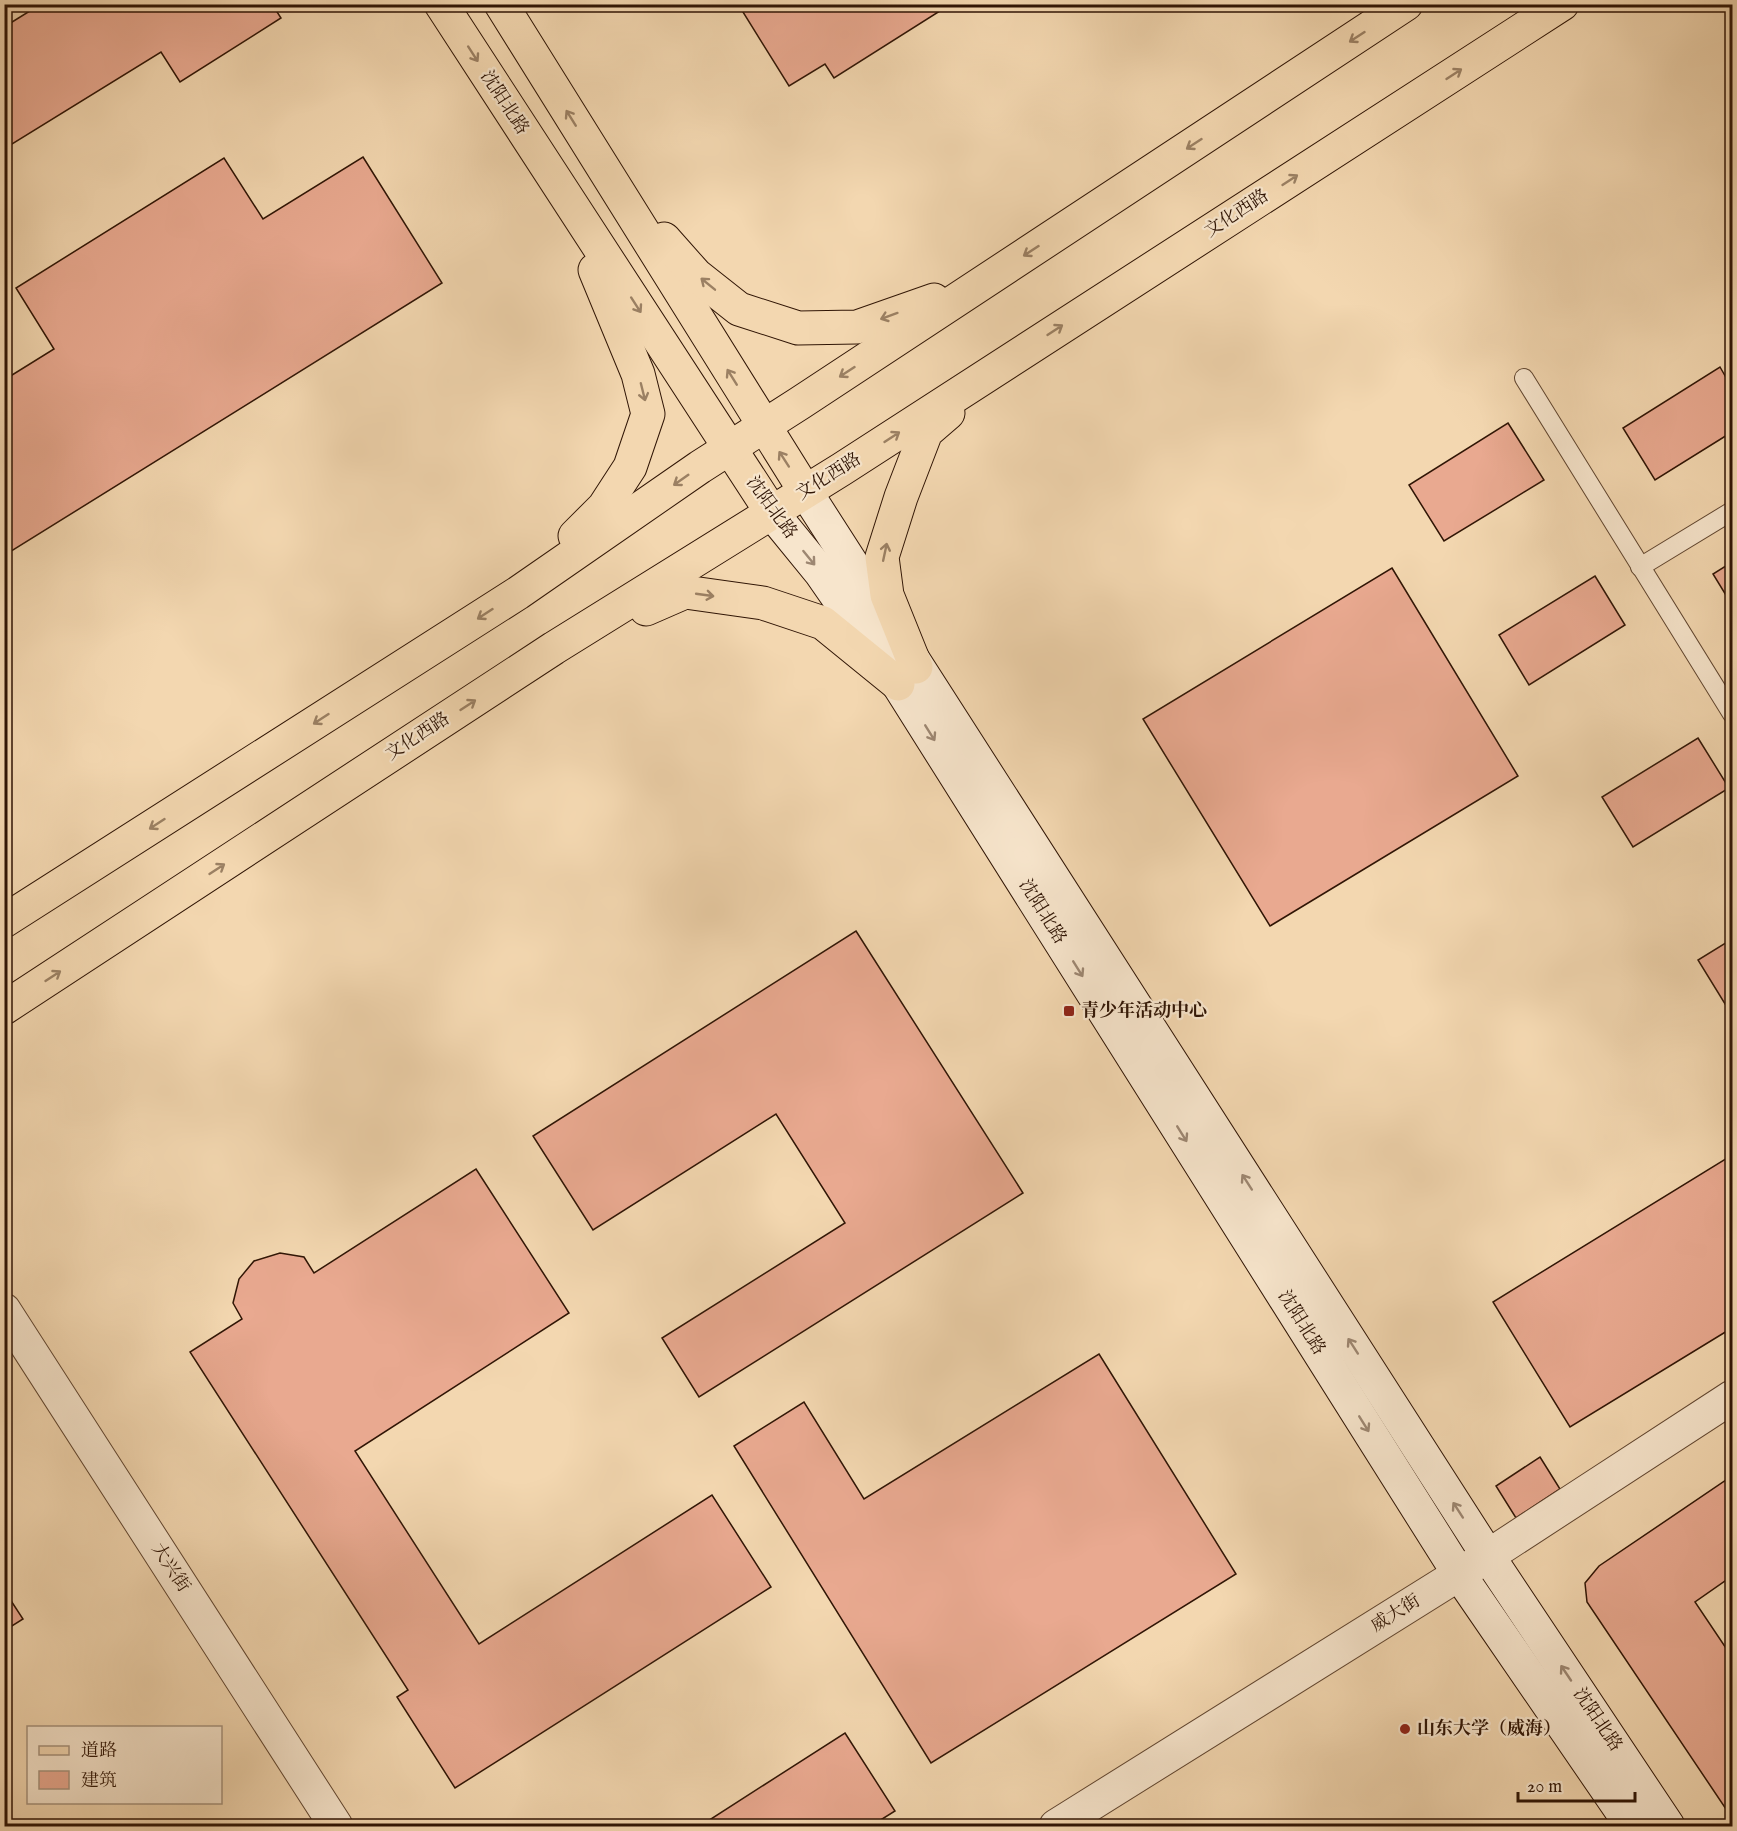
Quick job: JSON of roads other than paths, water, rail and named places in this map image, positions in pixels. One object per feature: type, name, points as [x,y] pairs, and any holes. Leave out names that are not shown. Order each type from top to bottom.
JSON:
[{"type":"main road","name":"沈阳北路","points":[[441,4],[772,513]]},
{"type":"main road","name":"沈阳北路","points":[[501,4],[804,492]]},
{"type":"main road","points":[[4,921],[518,593],[700,467],[1406,4]]},
{"type":"main road","name":"文化西路","points":[[4,1008],[554,648],[842,469],[1563,4]]},
{"type":"main road","points":[[602,168],[696,275],[739,309],[798,328],[857,327],[983,282]]},
{"type":"main road","points":[[518,593],[604,507],[630,467],[648,414],[638,374],[567,201]]},
{"type":"main road","points":[[907,675],[887,595],[882,556],[901,497],[926,432],[1018,355]]},
{"type":"main road","points":[[554,648],[685,592],[763,603],[823,623],[907,675]]},
{"type":"street","name":"沈阳北路","points":[[804,492],[907,675],[1459,1574],[1632,1827]]},
{"type":"street","name":"沈阳北路","points":[[772,513],[907,675],[1668,1827]]},
{"type":"street","name":"大兴街","points":[[4,1310],[336,1827]]},
{"type":"street","name":"威大街","points":[[1056,1827],[1488,1557],[1732,1397]]},
{"type":"lane","points":[[1524,378],[1732,714]]},
{"type":"lane","points":[[1640,567],[1732,511]]},
{"type":"place","name":"青少年活动中心","points":[[1069,1011]]},
{"type":"place","name":"山东大学（威海）","points":[[1405,1729]]}]
